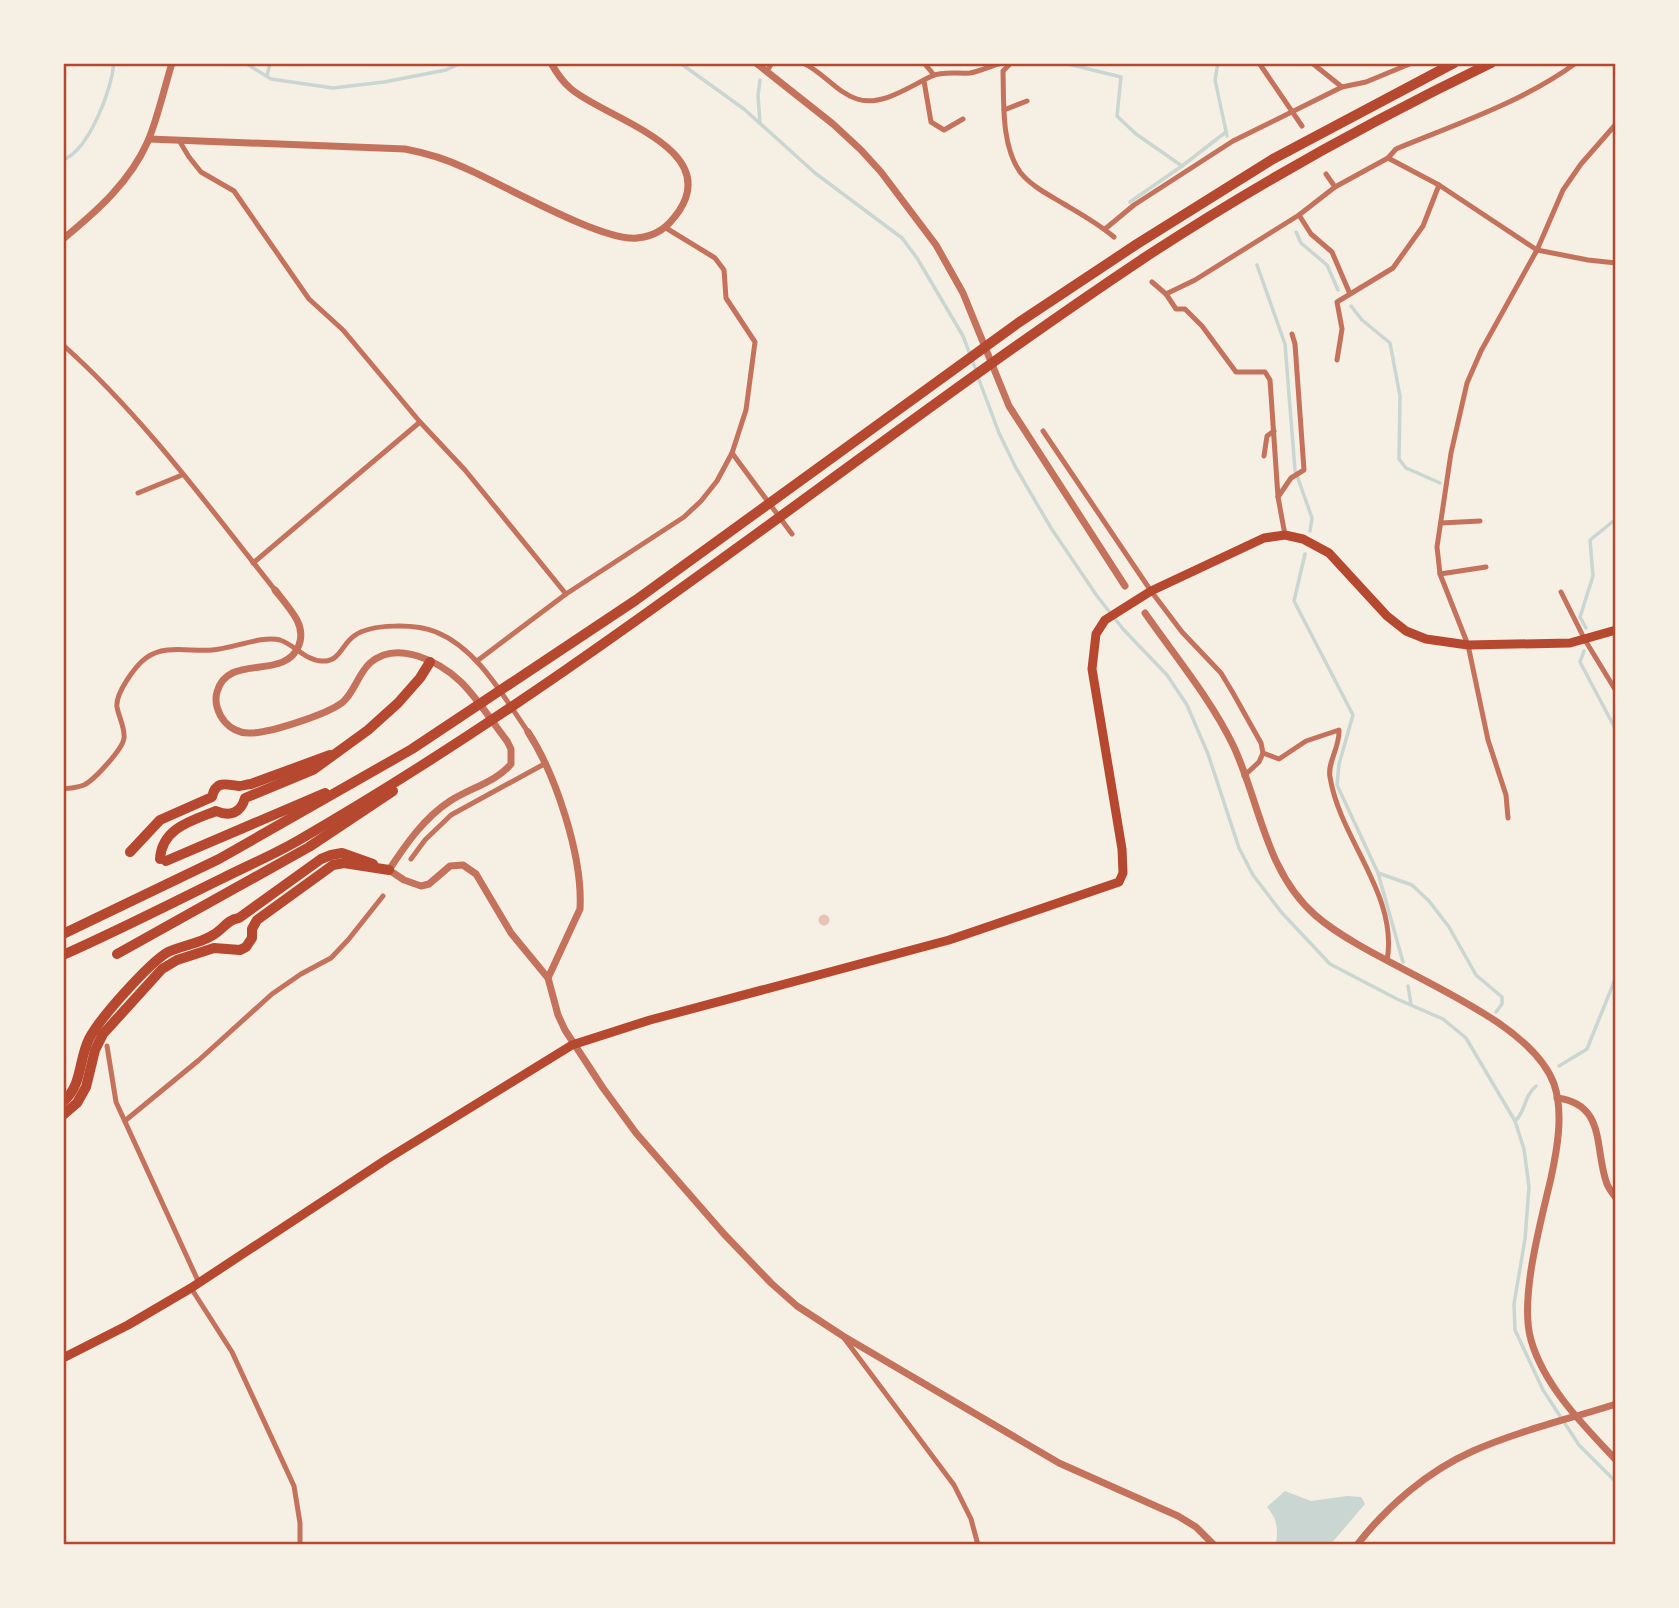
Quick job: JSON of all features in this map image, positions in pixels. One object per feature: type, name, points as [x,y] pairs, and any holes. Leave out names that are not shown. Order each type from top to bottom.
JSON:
[{"type":"highway","points":[[63,934],[219,859],[412,749],[636,600],[1018,323],[1137,244],[1273,159],[1454,63]]},
{"type":"highway","points":[[63,955],[295,843],[433,758],[633,624],[918,416],[1146,257],[1282,173],[1369,124],[1491,63]]},
{"type":"highway","points":[[412,749],[324,794],[163,860],[161,851],[177,827],[216,811],[223,814],[237,812],[243,807],[245,798],[313,771],[368,730],[398,703],[430,662]]},
{"type":"highway","points":[[131,852],[160,820],[174,811],[212,797],[214,790],[220,786],[227,783],[239,786],[251,783],[336,753]]},
{"type":"highway","points":[[117,954],[235,891],[309,847],[409,780],[433,758]]},
{"type":"highway","points":[[63,1102],[77,1083],[87,1043],[96,1027],[159,958],[175,949],[212,936],[227,922],[239,918],[321,859],[331,855],[342,853],[389,870]]},
{"type":"highway","points":[[63,1115],[77,1103],[86,1087],[95,1050],[103,1034],[167,964],[214,948],[235,950],[246,947],[252,938],[252,929],[257,920],[333,865],[344,863],[389,870]]},
{"type":"main road","points":[[63,1358],[128,1325],[195,1285],[387,1159],[572,1045],[650,1020],[949,940],[1119,882],[1123,873],[1122,849],[1092,669],[1096,634],[1105,620],[1151,592],[1264,538],[1285,535],[1303,539],[1329,553],[1387,616],[1406,631],[1426,639],[1468,645],[1570,643],[1616,630]]},
{"type":"street","points":[[63,239],[113,195],[130,173],[149,139],[172,63]]},
{"type":"street","points":[[149,139],[405,149],[456,164],[604,232],[631,239],[649,237],[666,228],[685,201],[688,186],[676,155],[652,135],[570,89],[551,63]]},
{"type":"street","points":[[756,63],[833,124],[861,150],[936,245],[963,293],[1009,406],[1125,586]]},
{"type":"street","points":[[767,71],[772,63]]},
{"type":"street","points":[[803,63],[845,93],[858,99],[873,101],[934,75],[973,72],[1001,63]]},
{"type":"street","points":[[924,63],[934,75]]},
{"type":"street","points":[[1011,63],[1003,71],[1004,110],[1009,144],[1019,170],[1046,193],[1114,237]]},
{"type":"street","points":[[1178,63],[1183,63]]},
{"type":"street","points":[[1259,63],[1302,126]]},
{"type":"street","points":[[1312,63],[1342,87]]},
{"type":"street","points":[[1105,229],[1133,205],[1233,141],[1342,87],[1366,82],[1412,63]]},
{"type":"street","points":[[1166,294],[1299,215],[1335,187],[1388,158],[1396,149],[1556,78],[1576,63]]},
{"type":"street","points":[[924,81],[931,122],[944,130],[963,119]]},
{"type":"street","points":[[1004,110],[1027,101]]},
{"type":"street","points":[[995,117],[1005,118]]},
{"type":"street","points":[[1508,818],[1506,795],[1488,740],[1468,645],[1440,573],[1437,547],[1451,453],[1467,383],[1497,320],[1537,250],[1563,190],[1581,164],[1616,124]]},
{"type":"street","points":[[180,142],[201,172],[234,191],[309,299],[343,330],[420,422],[465,470],[566,594]]},
{"type":"street","points":[[1388,158],[1439,185],[1537,250],[1588,260],[1616,262]]},
{"type":"street","points":[[1326,174],[1335,187]]},
{"type":"street","points":[[1337,360],[1342,329],[1337,302],[1393,268],[1423,226],[1439,185]]},
{"type":"street","points":[[1299,215],[1311,234],[1332,252],[1350,294]]},
{"type":"street","points":[[477,661],[566,594],[684,517],[717,481],[732,453],[746,410],[754,342],[726,298],[724,270],[715,258],[666,228]]},
{"type":"street","points":[[1152,282],[1166,294],[1176,309],[1185,309],[1202,326],[1236,372],[1265,372],[1270,380],[1278,497],[1285,535]]},
{"type":"street","points":[[1278,497],[1291,478],[1304,470],[1295,344],[1292,334]]},
{"type":"street","points":[[63,345],[133,416],[298,622],[301,632],[297,650],[293,655],[279,663],[239,670],[225,678],[217,691],[216,699],[222,719],[230,726],[248,733],[324,713],[347,698],[363,671],[380,656],[402,653],[430,662],[450,673],[470,692],[507,741],[512,757],[505,770],[458,796],[433,814],[409,840],[389,870],[404,880],[421,886],[429,884],[450,866],[470,868],[482,881],[516,939],[548,978],[558,1015],[572,1045],[636,1133],[724,1234],[797,1306],[1059,1463],[1178,1516],[1196,1527],[1214,1545]]},
{"type":"street","points":[[253,563],[420,422]]},
{"type":"street","points":[[1043,431],[1151,592],[1182,632],[1221,673],[1261,743],[1263,753],[1259,762],[1244,776]]},
{"type":"street","points":[[1264,456],[1267,436],[1274,431]]},
{"type":"street","points":[[732,453],[792,534]]},
{"type":"street","points":[[138,493],[182,475]]},
{"type":"street","points":[[1441,523],[1480,521]]},
{"type":"street","points":[[1440,573],[1486,567]]},
{"type":"street","points":[[1561,592],[1585,640],[1616,691]]},
{"type":"street","points":[[1145,613],[1217,718],[1233,746],[1272,852],[1296,894],[1329,926],[1516,1035],[1546,1068],[1558,1098],[1556,1155],[1530,1287],[1528,1323],[1536,1356],[1552,1383],[1616,1460]]},
{"type":"street","points":[[63,789],[81,786],[92,780],[116,754],[124,741],[117,698],[143,660],[157,651],[212,650],[277,639],[315,660],[331,660],[354,635],[361,632],[397,626],[417,626],[445,636],[477,661],[528,732],[546,763],[559,800],[574,856],[581,899],[580,909],[548,978]]},
{"type":"street","points":[[1263,753],[1279,759],[1306,741],[1339,730],[1340,741],[1329,773],[1334,796],[1375,885],[1390,943],[1387,961]]},
{"type":"street","points":[[411,859],[450,814],[546,763]]},
{"type":"street","points":[[126,1120],[272,995],[300,974],[331,958],[383,896]]},
{"type":"street","points":[[107,1046],[116,1101],[195,1285],[232,1352],[294,1486],[300,1523],[300,1545]]},
{"type":"street","points":[[1558,1098],[1568,1099],[1582,1106],[1593,1118],[1607,1185],[1616,1198]]},
{"type":"street","points":[[843,1336],[954,1485],[971,1519],[978,1545]]},
{"type":"street","points":[[1357,1545],[1390,1507],[1431,1475],[1473,1451],[1616,1404]]},
{"type":"shaded area","points":[[1285,1491],[1311,1501],[1347,1496],[1361,1497],[1365,1504],[1330,1545],[1276,1545],[1276,1525],[1267,1507]]},
{"type":"building","points":[[824,914],[830,920],[824,926],[818,920]]},
{"type":"waterway","points":[[63,160],[73,154],[90,132],[104,103],[114,63]]},
{"type":"waterway","points":[[245,63],[271,79],[333,88],[446,70],[461,63]]},
{"type":"waterway","points":[[267,76],[270,63]]},
{"type":"waterway","points":[[680,63],[744,109],[815,173],[902,238],[917,258],[963,336],[976,370]]},
{"type":"waterway","points":[[1218,63],[1215,80],[1227,136]]},
{"type":"waterway","points":[[1068,64],[1121,77],[1117,116],[1136,134],[1182,166]]},
{"type":"waterway","points":[[760,80],[760,123]]},
{"type":"waterway","points":[[1130,202],[1226,132]]},
{"type":"waterway","points":[[1296,232],[1301,243],[1327,265],[1338,290]]},
{"type":"waterway","points":[[1257,265],[1285,344],[1295,470],[1312,518],[1310,531]]},
{"type":"waterway","points":[[1351,306],[1362,320],[1390,343],[1400,396],[1399,459],[1406,468],[1440,483]]},
{"type":"waterway","points":[[978,377],[999,433],[1051,528],[1097,596],[1123,629],[1167,675],[1187,705],[1208,754],[1239,848],[1253,875],[1282,913],[1330,964],[1397,999],[1443,1019],[1466,1038],[1515,1121],[1524,1149],[1529,1187],[1525,1239],[1514,1304],[1515,1330],[1543,1390],[1579,1445],[1616,1482]]},
{"type":"waterway","points":[[1586,628],[1580,617],[1593,576],[1590,540],[1616,519]]},
{"type":"waterway","points":[[1305,554],[1294,601],[1353,715],[1339,764],[1337,785],[1378,873],[1403,962]]},
{"type":"waterway","points":[[1584,651],[1580,662],[1616,730]]},
{"type":"waterway","points":[[1378,873],[1412,885],[1429,901],[1449,927],[1476,975],[1502,997],[1502,1004],[1496,1012]]},
{"type":"waterway","points":[[1559,1066],[1587,1049],[1616,977]]},
{"type":"waterway","points":[[1408,986],[1411,1004]]},
{"type":"waterway","points":[[1515,1121],[1536,1086]]}]
